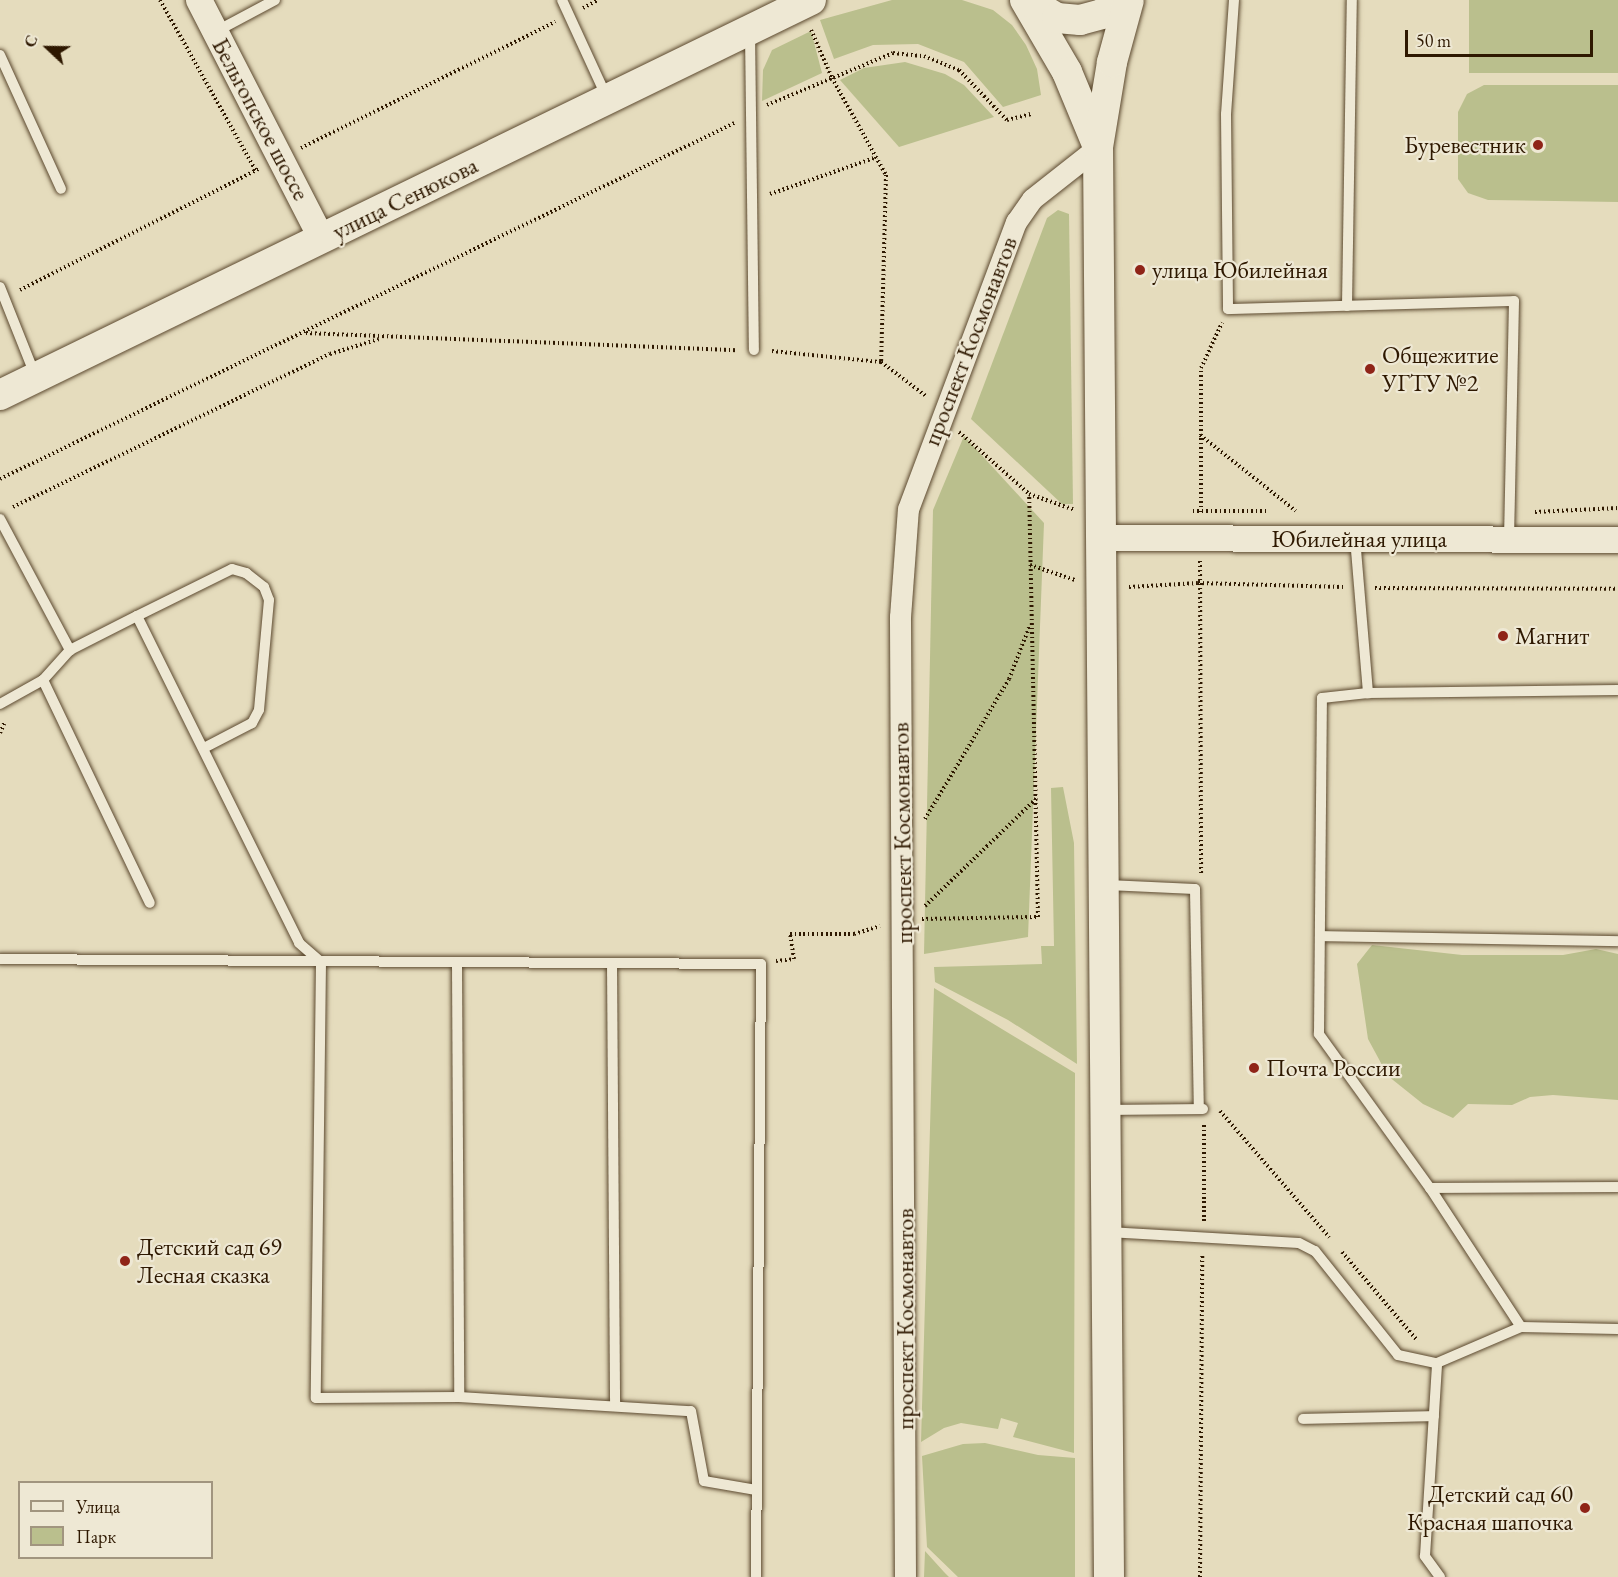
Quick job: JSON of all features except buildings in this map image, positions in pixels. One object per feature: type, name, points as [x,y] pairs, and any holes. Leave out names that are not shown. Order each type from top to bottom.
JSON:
[{"type":"main road","points":[[1027,1],[1057,18],[1080,20],[1102,14],[1122,0]]},
{"type":"main road","points":[[1109,1577],[1098,147],[1113,62],[1129,0]]},
{"type":"main road","name":"улица Сенюкова","points":[[0,395],[803,1]]},
{"type":"main road","points":[[1027,1],[1067,72],[1098,147]]},
{"type":"street","name":"Бельгопское шоссе","points":[[199,0],[322,239]]},
{"type":"street","name":"проспект Космонавтов","points":[[905,1577],[902,573],[908,509],[940,416],[1016,222],[1032,199],[1098,147]]},
{"type":"street","name":"Юбилейная улица","points":[[1100,527],[1355,538],[1618,540]]},
{"type":"lane","points":[[215,32],[275,0]]},
{"type":"lane","points":[[562,0],[607,99]]},
{"type":"lane","points":[[1233,0],[1226,114],[1228,309],[1514,301],[1512,513],[1509,539]]},
{"type":"lane","points":[[1347,306],[1352,0]]},
{"type":"lane","points":[[750,29],[754,350]]},
{"type":"lane","points":[[0,55],[61,189]]},
{"type":"lane","points":[[0,287],[36,378]]},
{"type":"lane","points":[[0,519],[70,650]]},
{"type":"lane","points":[[1355,538],[1368,693]]},
{"type":"lane","points":[[0,704],[43,680],[70,650],[232,569],[246,573],[264,587],[269,600],[259,710],[252,723],[204,748]]},
{"type":"lane","points":[[137,616],[299,943],[321,962],[316,1398],[459,1396],[615,1404],[691,1411],[704,1481],[756,1490]]},
{"type":"lane","points":[[43,680],[150,903]]},
{"type":"lane","points":[[1521,1327],[1430,1188],[1319,1034],[1322,698],[1368,693],[1618,690]]},
{"type":"lane","points":[[1103,885],[1195,889],[1201,1109],[1105,1110]]},
{"type":"lane","points":[[1320,936],[1618,941]]},
{"type":"lane","points":[[0,959],[761,964],[756,1577]]},
{"type":"lane","points":[[457,963],[459,1396]]},
{"type":"lane","points":[[612,963],[615,1404]]},
{"type":"lane","points":[[1430,1188],[1618,1187]]},
{"type":"lane","points":[[1105,1232],[1299,1243],[1315,1251],[1398,1355],[1437,1363],[1521,1327],[1618,1329]]},
{"type":"lane","points":[[1437,1363],[1425,1556],[1440,1577]]},
{"type":"lane","points":[[1303,1419],[1434,1416]]},
{"type":"path","points":[[160,0],[256,171]]},
{"type":"path","points":[[803,1],[832,78],[886,175],[881,362]]},
{"type":"path","points":[[0,479],[306,333],[751,114],[893,53],[924,56],[959,70],[1007,120],[1031,114]]},
{"type":"path","points":[[764,196],[877,157]]},
{"type":"path","points":[[306,333],[382,338],[754,350],[881,362],[924,392],[940,416],[1029,494],[1100,527]]},
{"type":"path","points":[[9,509],[330,354],[382,338]]},
{"type":"path","points":[[1200,435],[1296,511]]},
{"type":"path","points":[[904,919],[1038,917],[1038,797],[1031,622],[1029,494]]},
{"type":"path","points":[[1512,513],[1618,508]]},
{"type":"path","points":[[1190,511],[1272,511]]},
{"type":"path","points":[[1284,511],[1307,511]]},
{"type":"path","points":[[1198,583],[1358,588],[1618,589]]},
{"type":"path","points":[[904,865],[925,820],[1009,679],[1031,622]]},
{"type":"path","points":[[761,964],[794,958],[790,934],[854,934],[904,919],[930,903],[1038,797]]},
{"type":"path","points":[[1201,1109],[1218,1108],[1331,1240]]},
{"type":"path","points":[[1339,1249],[1437,1363]]},
{"type":"green space","points":[[892,0],[962,0],[993,10],[1012,25],[1026,45],[1037,69],[1041,95],[1003,107],[964,62],[918,44],[873,45],[834,59],[820,20]]},
{"type":"green space","points":[[1469,0],[1618,0],[1618,73],[1469,73]]},
{"type":"green space","points":[[811,31],[822,73],[762,101],[763,70],[772,50]]},
{"type":"green space","points":[[905,62],[945,74],[964,85],[994,117],[899,147],[840,80],[864,68]]},
{"type":"green space","name":"Буревестник","points":[[1484,85],[1618,85],[1618,202],[1488,200],[1468,193],[1458,179],[1458,112],[1467,94]]},
{"type":"green space","points":[[1058,210],[1069,214],[1073,504],[1062,504],[971,419],[1047,218]]},
{"type":"green space","points":[[964,436],[1044,523],[1028,937],[924,954],[933,510]]},
{"type":"green space","points":[[1063,787],[1074,843],[1077,1064],[1008,1020],[935,982],[934,967],[1042,964],[1041,946],[1054,946],[1051,788]]},
{"type":"green space","points":[[1372,945],[1462,955],[1563,955],[1596,949],[1618,954],[1618,1100],[1553,1095],[1530,1097],[1512,1105],[1468,1104],[1453,1118],[1423,1104],[1388,1076],[1368,1039],[1357,964]]},
{"type":"green space","points":[[934,988],[1075,1073],[1074,1453],[1013,1437],[1018,1423],[1001,1418],[998,1429],[961,1423],[944,1428],[921,1442]]},
{"type":"green space","points":[[985,1443],[1038,1455],[1075,1458],[1075,1577],[958,1577],[927,1547],[922,1456],[963,1444]]},
{"type":"green space","points":[[925,1551],[944,1572],[949,1577],[924,1577]]},
{"type":"place","name":"Буревестник","points":[[1538,145]]},
{"type":"place","name":"улица Юбилейная","points":[[1140,270]]},
{"type":"place","name":"Общежитие УГТУ №2","points":[[1370,369]]},
{"type":"place","name":"Магнит","points":[[1503,636]]},
{"type":"place","name":"Почта России","points":[[1254,1068]]},
{"type":"place","name":"Детский сад 69 Лесная сказка","points":[[125,1261]]},
{"type":"place","name":"Детский сад 60 Красная шапочка","points":[[1585,1508]]}]
